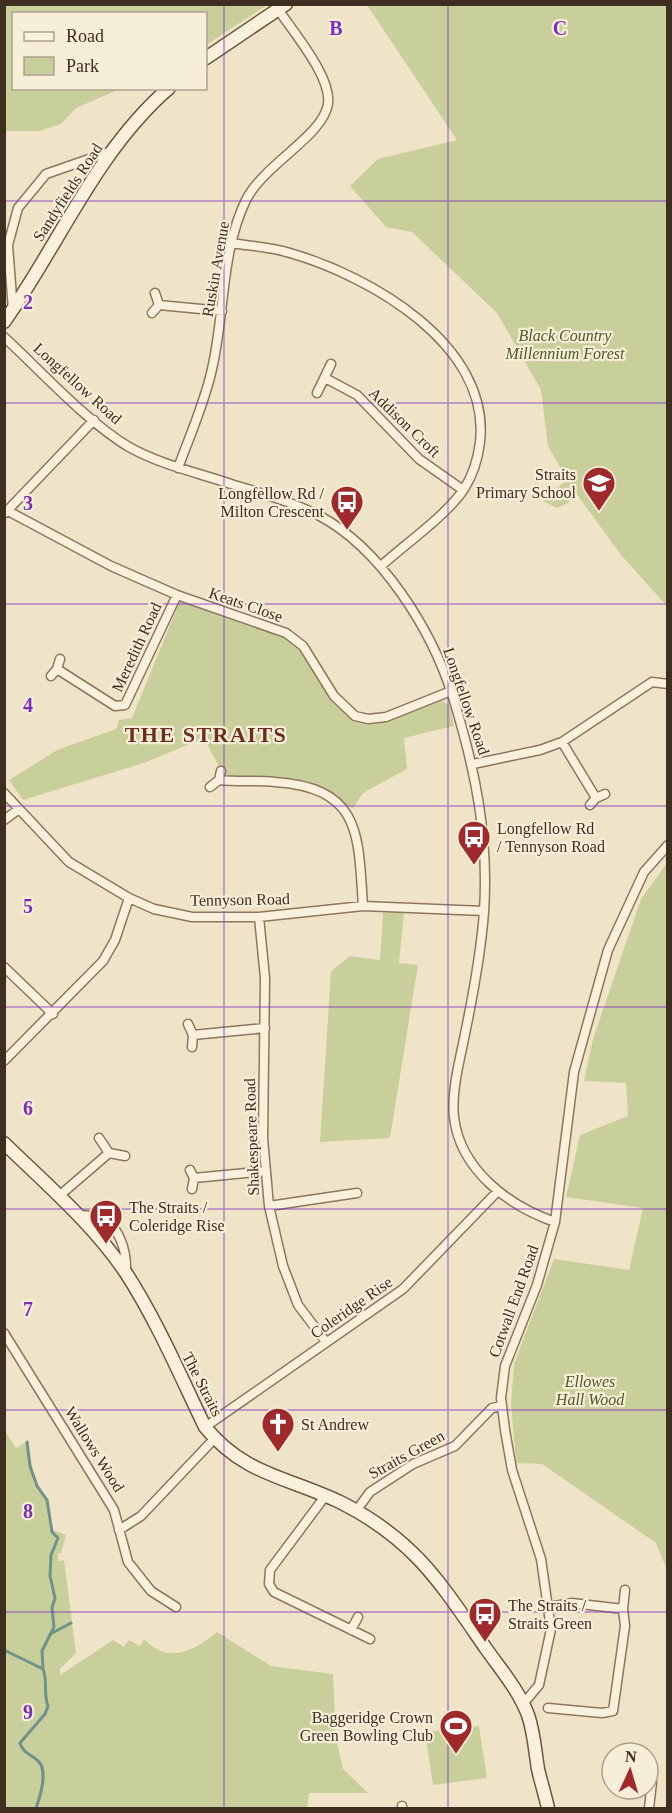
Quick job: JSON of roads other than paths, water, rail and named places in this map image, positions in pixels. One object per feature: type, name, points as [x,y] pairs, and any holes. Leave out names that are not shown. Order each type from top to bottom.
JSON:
[{"type":"street","points":[[207,57],[282,7]]},
{"type":"street","name":"Ruskin Avenue","points":[[178,468],[212,370],[231,243],[247,197],[260,178],[285,154],[316,130],[328,105],[325,81],[282,7]]},
{"type":"street","name":"Sandyfields Road","points":[[4,322],[113,151],[155,100],[167,90]]},
{"type":"street","points":[[13,310],[8,245],[18,208],[46,174],[113,151]]},
{"type":"street","points":[[231,243],[288,252],[362,282],[393,300],[444,344],[466,372],[476,391],[483,423],[477,460],[464,490],[381,566]]},
{"type":"street","points":[[155,293],[159,305]]},
{"type":"street","points":[[159,305],[222,311]]},
{"type":"street","points":[[152,313],[159,305]]},
{"type":"street","name":"Longfellow Road","points":[[4,337],[94,420],[127,446],[178,468],[288,503],[318,516],[358,544],[381,566],[435,650],[451,691],[473,764],[482,809],[484,911],[478,969],[459,1064],[454,1116],[464,1149],[497,1192],[533,1215],[555,1222]]},
{"type":"street","points":[[317,393],[331,364]]},
{"type":"street","name":"Addison Croft","points":[[325,378],[357,395],[419,459],[464,490]]},
{"type":"street","points":[[6,512],[94,420]]},
{"type":"street","name":"Keats Close","points":[[6,512],[111,566],[177,595],[286,633],[303,646],[334,696],[355,716],[368,719],[386,717],[451,691]]},
{"type":"street","name":"Meredith Road","points":[[60,659],[54,673],[115,706],[125,705],[177,595]]},
{"type":"street","points":[[473,764],[540,750],[562,742],[652,682],[668,684]]},
{"type":"street","points":[[562,742],[593,801],[606,794]]},
{"type":"street","points":[[210,787],[220,775],[315,788],[336,801],[349,816],[355,831],[363,906]]},
{"type":"street","name":"Tennyson Road","points":[[4,793],[69,862],[129,898],[154,909],[192,917],[259,917],[363,906],[484,911]]},
{"type":"street","points":[[4,820],[19,809]]},
{"type":"street","name":"Cotwall End Road","points":[[523,1704],[539,1685],[544,1671],[550,1629],[549,1607],[541,1559],[512,1470],[501,1406],[505,1366],[537,1285],[555,1222],[574,1072],[582,1034],[608,950],[627,905],[644,873],[668,845]]},
{"type":"street","points":[[4,1061],[109,953],[129,898]]},
{"type":"street","name":"Shakespeare Road","points":[[259,917],[265,978],[263,1138],[268,1206],[284,1266],[298,1305],[327,1342]]},
{"type":"street","points":[[4,968],[52,1014]]},
{"type":"street","points":[[188,1024],[193,1035],[192,1047]]},
{"type":"street","points":[[193,1035],[265,1028]]},
{"type":"street","points":[[99,1138],[110,1153],[125,1156]]},
{"type":"street","name":"The Straits","points":[[4,1143],[78,1215],[126,1274],[150,1314],[205,1427],[215,1438],[235,1457],[262,1472],[326,1495],[356,1510],[401,1540],[434,1574],[523,1704],[531,1724],[538,1771],[548,1809]]},
{"type":"street","points":[[59,1196],[110,1153]]},
{"type":"street","points":[[192,1189],[192,1174],[266,1171]]},
{"type":"street","name":"Coleridge Rise","points":[[205,1427],[403,1289],[497,1192]]},
{"type":"street","points":[[268,1206],[357,1193]]},
{"type":"street","points":[[78,1215],[97,1216],[108,1223],[124,1247],[127,1256],[126,1274]]},
{"type":"street","name":"Wallows Wood","points":[[4,1333],[114,1510],[128,1562],[152,1591],[176,1607]]},
{"type":"street","name":"Straits Green","points":[[356,1510],[370,1492],[413,1464],[454,1446],[492,1408],[501,1406]]},
{"type":"street","points":[[119,1530],[141,1516],[215,1438]]},
{"type":"street","points":[[326,1495],[270,1570],[269,1584],[274,1592],[370,1639]]},
{"type":"street","points":[[548,1708],[602,1713],[613,1711],[625,1626],[623,1609],[625,1590]]},
{"type":"street","points":[[549,1607],[572,1603],[623,1609]]},
{"type":"street","points":[[351,1630],[358,1617]]},
{"type":"waterway","points":[[27,1442],[30,1466],[37,1486],[47,1500],[52,1532],[58,1538],[51,1555],[50,1576],[55,1598],[52,1608],[54,1627],[42,1651],[43,1669]]},
{"type":"waterway","points":[[52,1633],[71,1623]]},
{"type":"waterway","points":[[4,1650],[43,1669],[48,1706],[45,1714],[20,1743],[25,1751],[41,1764],[43,1776],[36,1808]]},
{"type":"place","name":"Straits Primary School","points":[[599,512]]},
{"type":"place","name":"Longfellow Rd / Milton Crescent","points":[[347,531]]},
{"type":"place","name":"Longfellow Rd / Tennyson Road","points":[[474,866]]},
{"type":"place","name":"The Straits / Coleridge Rise","points":[[106,1245]]},
{"type":"place","name":"St Andrew","points":[[278,1453]]},
{"type":"place","name":"The Straits / Straits Green","points":[[485,1643]]},
{"type":"place","name":"Baggeridge Crown Green Bowling Club","points":[[456,1755]]},
{"type":"district","name":"THE STRAITS","points":[[206,734]]},
{"type":"park label","name":"Black Country Millennium Forest","points":[[565,344]]},
{"type":"park label","name":"Ellowes Hall Wood","points":[[590,1390]]}]
